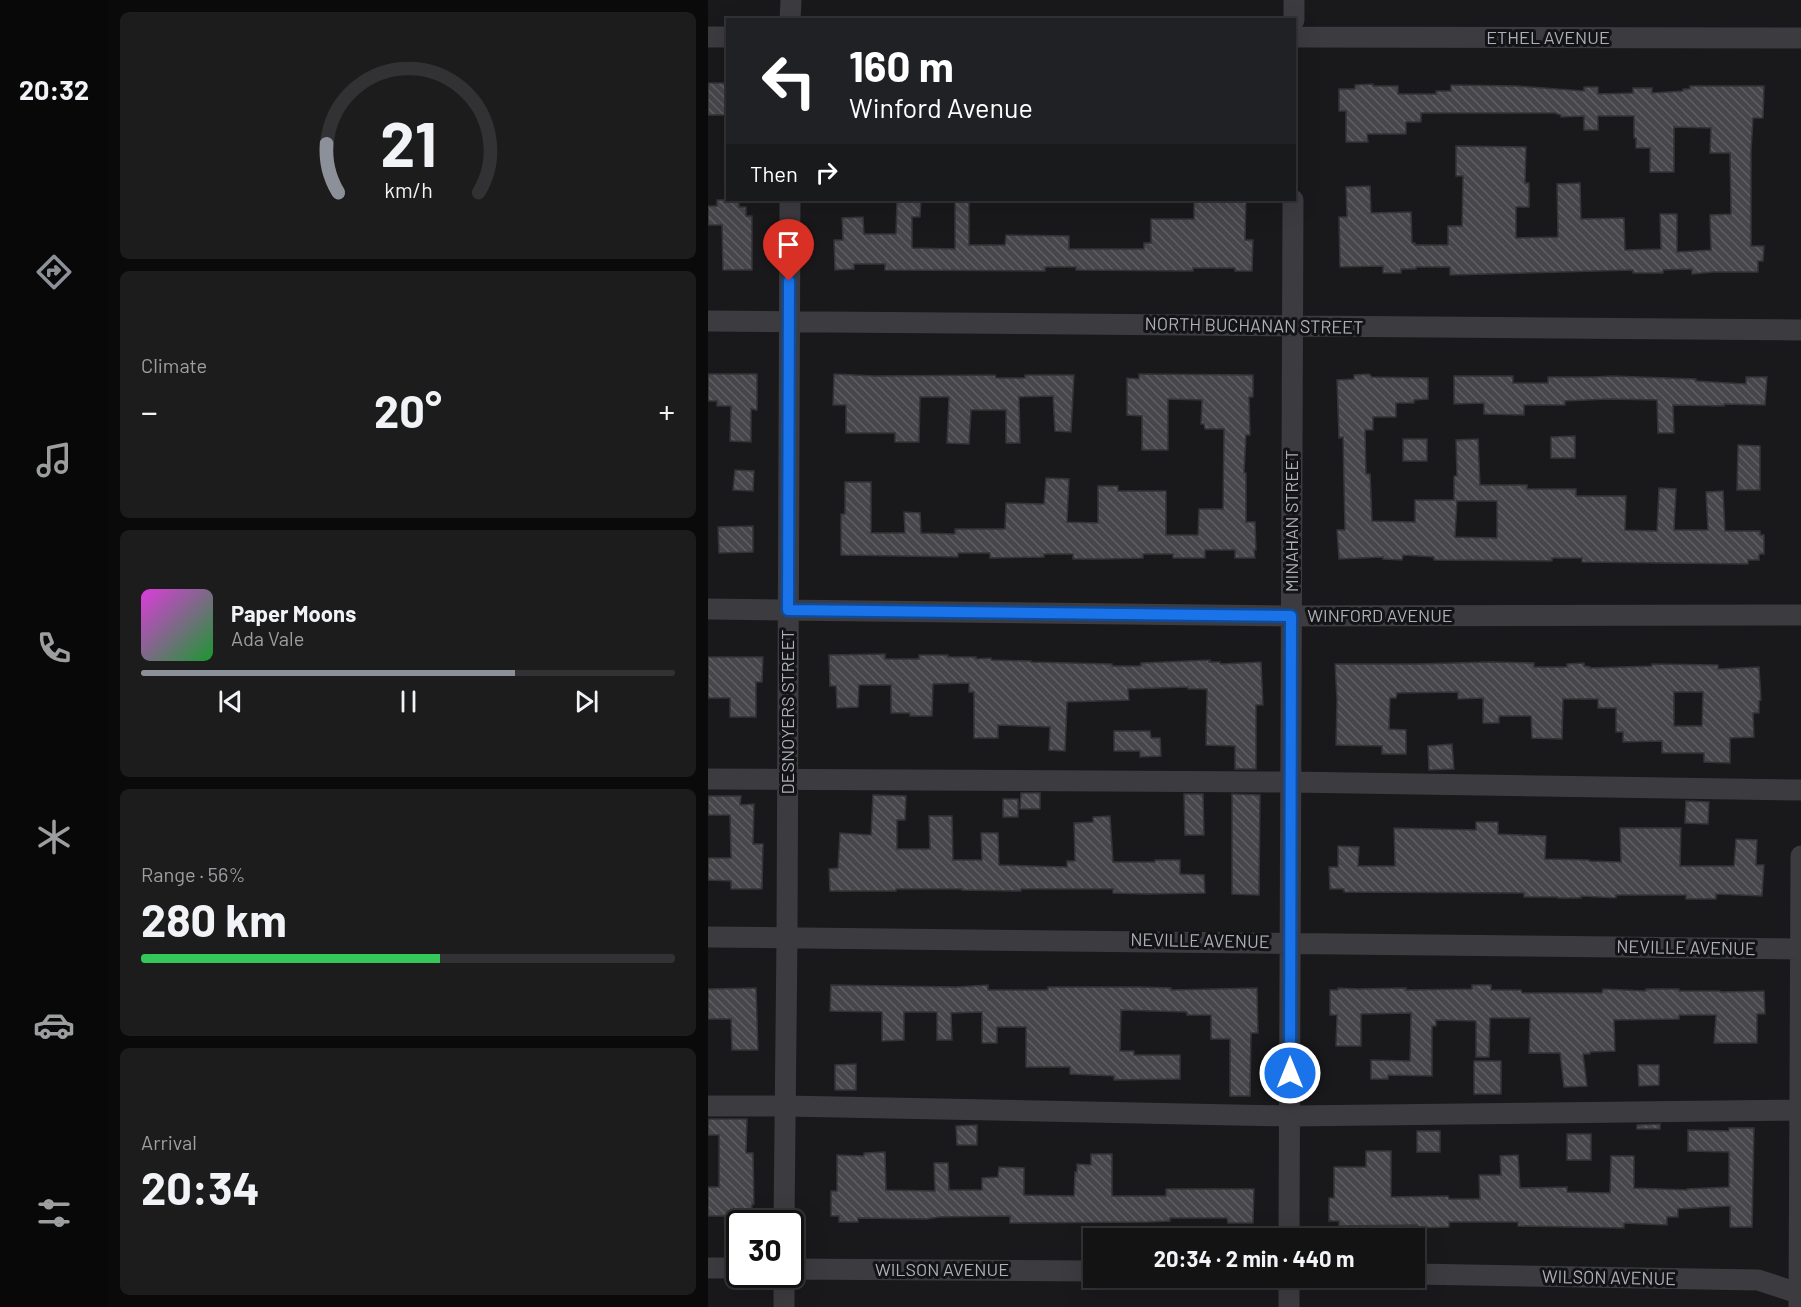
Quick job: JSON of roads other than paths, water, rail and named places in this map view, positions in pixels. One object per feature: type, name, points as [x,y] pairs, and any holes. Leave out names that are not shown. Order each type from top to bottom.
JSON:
[{"type":"street","points":[[790,18],[791,0]]},
{"type":"street","points":[[1294,0],[1294,18]]},
{"type":"street","points":[[708,37],[726,37]]},
{"type":"street","name":"ETHEL AVENUE","points":[[1296,37],[1801,38]]},
{"type":"street","name":"DESNOYERS STREET","points":[[784,1210],[790,201]]},
{"type":"street","name":"MINAHAN STREET","points":[[1289,1228],[1293,201]]},
{"type":"street","name":"NORTH BUCHANAN STREET","points":[[708,321],[1801,330]]},
{"type":"street","name":"WINFORD AVENUE","points":[[708,609],[1291,616],[1801,615]]},
{"type":"street","points":[[708,779],[1291,782],[1801,790]]},
{"type":"street","points":[[1800,1298],[1801,856]]},
{"type":"street","name":"NEVILLE AVENUE","points":[[708,936],[1800,949]]},
{"type":"street","points":[[708,1106],[1290,1116],[1800,1110]]},
{"type":"street","points":[[708,1268],[726,1268]]},
{"type":"street","name":"WILSON AVENUE","points":[[804,1269],[1083,1271]]},
{"type":"street","name":"WILSON AVENUE","points":[[1425,1274],[1758,1280],[1800,1298]]},
{"type":"street","points":[[784,1288],[784,1307]]},
{"type":"street","points":[[1289,1288],[1289,1307]]}]
